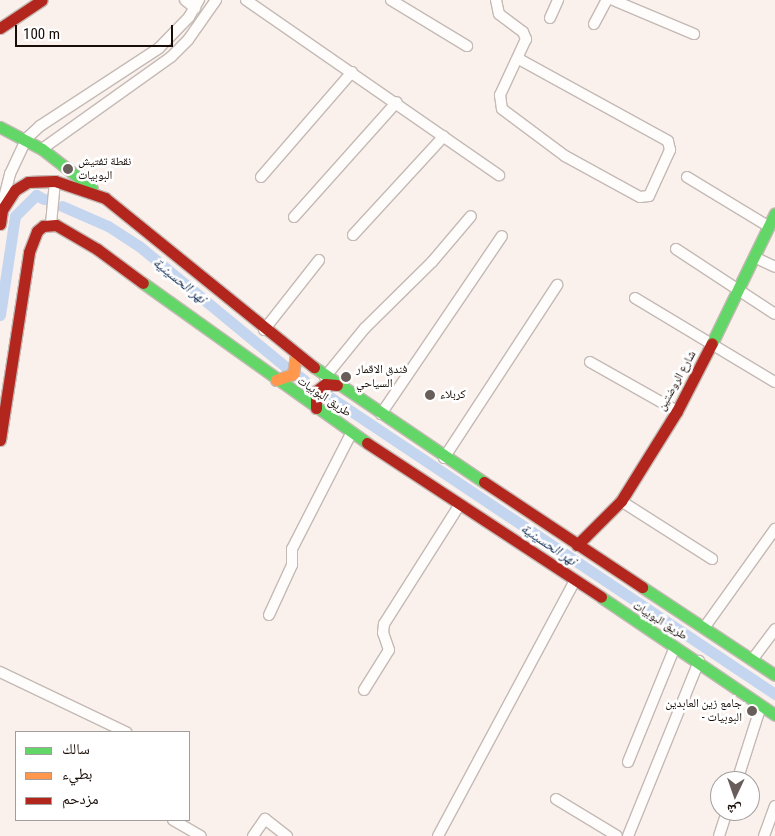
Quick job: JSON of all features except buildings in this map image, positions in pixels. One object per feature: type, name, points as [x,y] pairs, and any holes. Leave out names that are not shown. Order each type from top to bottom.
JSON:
[{"type":"main road","points":[[0,28],[42,0]]},
{"type":"main road","points":[[0,127],[42,149],[105,198]]},
{"type":"main road","name":"طريق البوبيات","points":[[0,224],[2,210],[21,185],[36,180],[55,181],[105,198],[264,330],[325,377],[444,458],[775,676]]},
{"type":"main road","name":"شارع الروضتين","points":[[577,545],[621,501],[677,411],[713,345],[775,213]]},
{"type":"main road","points":[[0,440],[29,252],[37,231],[51,224]]},
{"type":"main road","name":"طريق البوبيات","points":[[51,224],[97,249],[316,408],[574,582],[699,661],[775,715]]},
{"type":"main road","points":[[276,380],[293,374],[296,355]]},
{"type":"main road","points":[[316,408],[316,391],[325,384],[337,385]]},
{"type":"street","points":[[2,210],[10,174],[26,139],[40,126],[159,48],[197,4],[185,0]]},
{"type":"street","points":[[42,149],[171,57],[188,40],[216,0]]},
{"type":"street","points":[[246,0],[397,102],[499,175]]},
{"type":"street","points":[[391,0],[467,46]]},
{"type":"street","points":[[496,0],[499,14],[525,34],[525,42],[519,59],[500,95],[500,106],[504,112],[565,156],[640,197],[649,196],[670,150],[668,141],[519,59]]},
{"type":"street","points":[[550,18],[558,0]]},
{"type":"street","points":[[594,24],[608,0]]},
{"type":"street","points":[[613,0],[694,34]]},
{"type":"street","points":[[261,177],[352,72]]},
{"type":"street","points":[[294,217],[397,102]]},
{"type":"street","points":[[353,235],[444,136]]},
{"type":"street","points":[[687,177],[768,226]]},
{"type":"street","points":[[51,224],[55,181]]},
{"type":"street","points":[[325,377],[365,328],[432,262],[471,216]]},
{"type":"street","points":[[381,414],[502,236]]},
{"type":"street","points":[[676,249],[775,314]]},
{"type":"street","points":[[754,257],[775,267]]},
{"type":"street","points":[[264,330],[319,260]]},
{"type":"street","points":[[444,458],[557,285]]},
{"type":"street","points":[[635,298],[775,382]]},
{"type":"street","points":[[590,362],[677,411]]},
{"type":"street","points":[[269,615],[292,565],[292,549],[352,432]]},
{"type":"street","points":[[621,501],[712,559]]},
{"type":"street","points":[[364,690],[389,650],[383,633],[384,624],[459,506]]},
{"type":"street","points":[[704,628],[774,529]]},
{"type":"street","points":[[438,836],[574,582]]},
{"type":"street","points":[[752,660],[775,630]]},
{"type":"street","points":[[628,762],[675,647]]},
{"type":"street","points":[[628,836],[699,661]]},
{"type":"street","points":[[0,672],[124,731]]},
{"type":"street","points":[[740,771],[761,706]]},
{"type":"street","points":[[556,799],[616,836]]},
{"type":"street","points":[[764,836],[775,806]]},
{"type":"street","points":[[253,836],[265,819],[287,836]]},
{"type":"street","points":[[174,821],[201,836]]},
{"type":"street","points":[[719,836],[724,821]]},
{"type":"waterway","name":"نهر الحسينية","points":[[0,315],[15,216],[36,195],[44,199]]},
{"type":"waterway","name":"نهر الحسينية","points":[[62,206],[108,226],[139,246],[288,369]]},
{"type":"waterway","name":"نهر الحسينية","points":[[299,376],[305,381]]},
{"type":"waterway","name":"نهر الحسينية","points":[[324,393],[775,694]]},
{"type":"traffic: fast","points":[[0,127],[42,149],[92,188]]},
{"type":"traffic: fast","points":[[712,343],[775,213]]},
{"type":"traffic: fast","points":[[143,283],[367,443]]},
{"type":"traffic: fast","points":[[314,367],[484,482]]},
{"type":"traffic: fast","points":[[642,587],[775,675]]},
{"type":"traffic: fast","points":[[601,597],[775,715]]},
{"type":"traffic: slow","points":[[276,380],[293,374],[296,355]]},
{"type":"traffic: jam","points":[[0,28],[42,0]]},
{"type":"traffic: jam","points":[[0,224],[2,210],[15,190],[28,182],[55,181],[105,198],[314,367]]},
{"type":"traffic: jam","points":[[0,440],[29,252],[37,231],[43,226],[56,225],[97,249],[143,283]]},
{"type":"traffic: jam","points":[[577,545],[621,501],[677,411],[712,343]]},
{"type":"traffic: jam","points":[[316,408],[316,391],[325,384],[337,385]]},
{"type":"traffic: jam","points":[[367,443],[601,597]]},
{"type":"traffic: jam","points":[[484,482],[642,587]]},
{"type":"place","name":"نقطة تفتيش البوبيات","points":[[68,169]]},
{"type":"place","name":"فندق الاقمار السياحي","points":[[346,377]]},
{"type":"place","name":"كربلاء","points":[[430,395]]},
{"type":"place","name":"جامع زين العابدين - البوبيات","points":[[752,711]]}]
